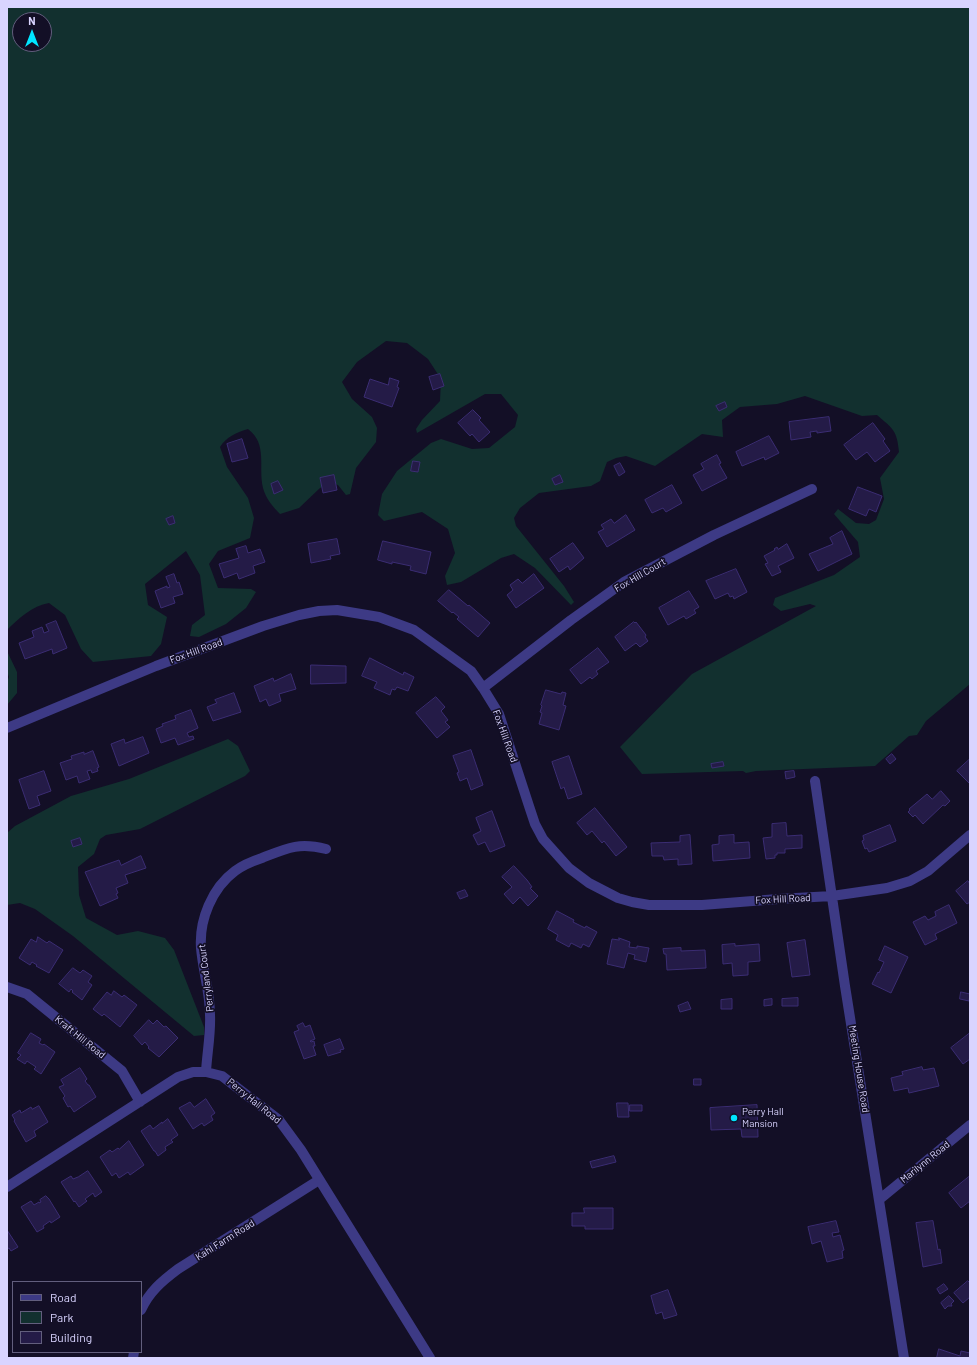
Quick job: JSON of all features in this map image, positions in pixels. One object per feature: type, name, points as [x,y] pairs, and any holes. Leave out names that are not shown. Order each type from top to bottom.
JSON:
[{"type":"street","name":"Fox Hill Court","points":[[483,688],[571,620],[624,582],[714,535],[812,489]]},
{"type":"street","name":"Fox Hill Road","points":[[7,728],[163,663],[263,626],[319,610],[337,610],[379,617],[414,630],[471,671],[499,714],[535,824],[544,839],[570,868],[589,883],[618,898],[649,905],[702,905],[832,896],[887,888],[910,881],[928,870],[970,835]]},
{"type":"street","name":"Meeting House Road","points":[[815,781],[880,1199],[894,1303],[904,1358]]},
{"type":"street","name":"Perryland Court","points":[[206,1072],[210,1015],[201,948],[201,934],[202,923],[207,908],[215,892],[234,871],[249,862],[294,846],[310,845],[326,849]]},
{"type":"street","name":"Kraft Hill Road","points":[[7,987],[27,994],[122,1072],[140,1102]]},
{"type":"street","name":"Perry Hall Road","points":[[7,1187],[178,1077],[193,1072],[206,1072],[222,1076],[279,1120],[319,1180],[430,1358]]},
{"type":"street","name":"Marilynn Road","points":[[880,1199],[970,1125]]},
{"type":"street","name":"Kahl Farm Road","points":[[142,1308],[145,1300],[153,1291],[178,1269],[319,1180]]},
{"type":"green space","points":[[7,7],[970,7],[970,684],[926,721],[917,735],[909,736],[875,766],[756,771],[746,773],[743,771],[642,774],[620,747],[692,674],[816,606],[810,604],[781,611],[773,605],[775,598],[834,575],[860,557],[858,542],[834,514],[838,509],[856,523],[869,524],[876,520],[884,499],[880,478],[899,452],[897,439],[893,430],[877,415],[862,416],[805,396],[777,404],[740,407],[722,420],[723,437],[702,434],[655,466],[626,456],[616,458],[607,462],[600,481],[591,486],[539,493],[520,508],[514,518],[516,526],[564,586],[574,602],[571,605],[535,568],[514,554],[501,558],[461,582],[447,585],[445,576],[455,553],[448,529],[422,512],[384,521],[378,515],[382,494],[397,471],[431,443],[441,439],[472,449],[489,448],[515,427],[518,415],[501,394],[485,394],[417,433],[416,429],[422,420],[440,401],[441,379],[428,359],[407,343],[386,341],[357,362],[342,382],[352,399],[372,417],[377,428],[376,442],[356,468],[350,494],[346,495],[338,485],[331,483],[320,488],[299,508],[280,514],[272,506],[264,492],[260,449],[254,435],[248,429],[244,430],[236,433],[222,443],[220,447],[227,467],[248,498],[254,518],[250,538],[218,551],[209,564],[218,588],[251,589],[256,592],[246,608],[226,624],[199,637],[190,636],[192,625],[205,615],[200,575],[186,551],[145,584],[148,605],[167,617],[161,644],[151,656],[93,662],[81,649],[65,615],[49,603],[31,610],[7,630]]},
{"type":"green space","points":[[7,651],[17,672],[17,693],[7,705],[7,682],[9,677],[7,671]]},
{"type":"green space","points":[[228,739],[238,746],[250,771],[245,776],[140,829],[106,835],[100,839],[94,854],[78,867],[79,895],[86,918],[117,935],[138,931],[165,938],[174,950],[204,1027],[204,1035],[194,1036],[73,936],[35,909],[20,903],[7,905],[7,833],[15,826],[71,796],[129,779]]},
{"type":"building","points":[[440,374],[444,386],[433,390],[429,377]]},
{"type":"building","points":[[390,378],[399,381],[397,387],[399,388],[392,407],[364,397],[370,379],[388,385]]},
{"type":"building","points":[[725,402],[727,407],[719,411],[716,406]]},
{"type":"building","points":[[473,410],[481,418],[479,420],[490,432],[479,442],[472,434],[470,436],[458,423]]},
{"type":"building","points":[[829,417],[831,431],[817,433],[817,431],[810,432],[811,437],[791,440],[789,422]]},
{"type":"building","points":[[873,423],[885,439],[883,441],[890,451],[875,462],[867,452],[856,460],[844,445]]},
{"type":"building","points":[[769,436],[779,453],[765,460],[764,457],[742,466],[736,452]]},
{"type":"building","points":[[242,439],[248,458],[232,462],[227,444]]},
{"type":"building","points":[[717,455],[721,463],[719,464],[727,478],[702,491],[693,475],[704,469],[701,464]]},
{"type":"building","points":[[413,461],[420,462],[418,472],[411,471]]},
{"type":"building","points":[[620,463],[625,472],[619,476],[614,466]]},
{"type":"building","points":[[334,475],[337,490],[323,493],[320,478]]},
{"type":"building","points":[[560,475],[563,482],[555,485],[552,479]]},
{"type":"building","points":[[278,481],[283,490],[274,494],[271,484]]},
{"type":"building","points":[[672,485],[682,503],[666,512],[663,508],[652,513],[645,500]]},
{"type":"building","points":[[858,487],[882,496],[876,512],[869,509],[866,516],[849,509]]},
{"type":"building","points":[[626,515],[635,530],[607,547],[598,532],[604,529],[601,525],[611,519],[614,523]]},
{"type":"building","points":[[173,516],[175,523],[169,525],[166,519]]},
{"type":"building","points":[[842,531],[852,554],[818,571],[809,554],[833,544],[830,538]]},
{"type":"building","points":[[337,539],[340,554],[330,556],[331,559],[311,563],[308,544]]},
{"type":"building","points":[[383,541],[431,552],[426,574],[410,570],[411,566],[392,562],[392,564],[378,560]]},
{"type":"building","points":[[573,543],[584,558],[570,570],[568,566],[559,572],[550,559]]},
{"type":"building","points":[[787,544],[794,558],[778,566],[781,572],[772,576],[765,564],[768,563],[764,556],[775,550],[774,549],[777,547],[778,549]]},
{"type":"building","points":[[246,546],[248,553],[260,549],[265,562],[253,566],[255,573],[239,579],[237,573],[224,578],[219,564],[239,558],[236,549]]},
{"type":"building","points":[[736,569],[747,592],[734,599],[733,596],[730,597],[728,593],[715,599],[706,581]]},
{"type":"building","points":[[174,574],[177,583],[179,582],[183,594],[173,597],[175,603],[161,608],[155,591],[167,586],[167,588],[170,587],[166,577]]},
{"type":"building","points":[[534,574],[544,588],[516,608],[507,595],[513,590],[510,585],[518,579],[522,583]]},
{"type":"building","points":[[449,590],[490,623],[478,637],[457,619],[459,617],[438,601]]},
{"type":"building","points":[[689,591],[699,607],[694,610],[696,613],[686,619],[684,616],[668,625],[659,608]]},
{"type":"building","points":[[56,621],[67,648],[53,654],[52,649],[25,659],[19,643],[34,637],[32,631],[42,627],[44,633],[49,631],[46,625]]},
{"type":"building","points":[[636,622],[646,635],[645,637],[648,641],[640,647],[636,643],[625,651],[615,637]]},
{"type":"building","points":[[598,648],[609,662],[596,671],[598,674],[592,679],[590,677],[581,684],[570,670]]},
{"type":"building","points":[[370,658],[403,675],[404,672],[414,677],[408,691],[397,687],[395,690],[392,689],[390,695],[374,688],[377,682],[362,676]]},
{"type":"building","points":[[311,665],[346,666],[346,683],[311,684]]},
{"type":"building","points":[[291,674],[296,689],[279,694],[281,701],[269,706],[266,699],[260,702],[254,686],[273,678],[274,681]]},
{"type":"building","points":[[546,690],[561,694],[562,692],[566,693],[563,705],[566,706],[559,730],[539,724],[542,713],[540,712],[541,705]]},
{"type":"building","points":[[234,693],[241,712],[213,721],[207,707],[217,703],[215,700]]},
{"type":"building","points":[[436,697],[445,707],[441,711],[448,720],[445,722],[450,727],[437,738],[416,713]]},
{"type":"building","points":[[191,710],[198,728],[187,733],[189,737],[193,736],[194,739],[178,745],[175,738],[161,743],[156,729],[163,726],[162,724],[176,719],[175,716]]},
{"type":"building","points":[[143,737],[149,753],[119,766],[111,744],[124,739],[125,743]]},
{"type":"building","points":[[471,750],[483,785],[471,790],[467,778],[460,781],[457,773],[459,772],[453,756]]},
{"type":"building","points":[[93,751],[99,767],[97,768],[98,771],[92,773],[91,770],[87,771],[90,779],[79,783],[77,776],[66,780],[60,763],[72,759],[71,756]]},
{"type":"building","points":[[892,754],[896,759],[890,764],[886,759]]},
{"type":"building","points":[[569,756],[582,794],[568,799],[564,787],[561,789],[552,762]]},
{"type":"building","points":[[970,759],[970,782],[969,783],[957,771]]},
{"type":"building","points":[[723,762],[724,766],[712,768],[711,764]]},
{"type":"building","points":[[44,771],[51,791],[37,796],[40,805],[29,809],[19,780]]},
{"type":"building","points":[[794,771],[795,777],[786,779],[785,772]]},
{"type":"building","points":[[941,791],[950,801],[945,806],[943,805],[923,824],[915,815],[913,817],[908,812],[910,810],[909,809],[927,794],[932,799]]},
{"type":"building","points":[[595,808],[627,847],[616,856],[604,841],[602,843],[592,831],[587,835],[577,823]]},
{"type":"building","points":[[492,811],[505,846],[490,852],[485,842],[478,845],[473,835],[481,831],[476,818]]},
{"type":"building","points":[[786,823],[787,836],[802,835],[802,848],[785,849],[785,853],[777,853],[775,858],[766,859],[763,838],[772,837],[772,824]]},
{"type":"building","points":[[890,825],[896,841],[869,852],[867,848],[865,849],[862,841],[864,840],[863,836]]},
{"type":"building","points":[[690,835],[692,864],[678,865],[678,859],[664,860],[663,856],[652,856],[651,843],[680,842],[680,836]]},
{"type":"building","points":[[734,835],[734,843],[749,842],[750,858],[713,861],[712,845],[719,844],[719,836]]},
{"type":"building","points":[[80,838],[82,844],[73,847],[71,841]]},
{"type":"building","points":[[141,856],[146,868],[125,875],[128,883],[116,888],[118,898],[100,906],[85,872],[119,860],[121,865]]},
{"type":"building","points":[[514,866],[527,880],[532,887],[530,888],[538,896],[528,906],[520,897],[513,904],[504,894],[512,887],[502,877]]},
{"type":"building","points":[[968,881],[970,884],[970,902],[967,904],[956,891]]},
{"type":"building","points":[[465,890],[468,896],[460,899],[457,893]]},
{"type":"building","points":[[949,905],[957,923],[935,934],[937,939],[925,945],[913,922],[925,916],[928,920],[936,916],[935,912]]},
{"type":"building","points":[[557,911],[574,920],[573,922],[585,928],[586,926],[597,932],[589,947],[583,944],[581,948],[571,943],[569,947],[556,940],[558,935],[548,929]]},
{"type":"building","points":[[38,937],[47,943],[49,941],[63,950],[49,973],[32,962],[30,965],[19,958],[31,939],[36,942]]},
{"type":"building","points":[[619,938],[630,942],[629,947],[637,948],[637,946],[649,948],[646,962],[634,959],[635,955],[628,953],[624,968],[607,964],[612,939],[619,940]]},
{"type":"building","points":[[805,940],[810,975],[792,977],[787,943]]},
{"type":"building","points":[[735,944],[735,946],[759,944],[760,961],[748,962],[748,975],[733,976],[732,963],[723,964],[722,945]]},
{"type":"building","points":[[885,946],[908,957],[891,993],[872,984],[884,962],[879,960]]},
{"type":"building","points":[[681,948],[681,951],[705,950],[706,968],[667,970],[666,954],[664,954],[663,949]]},
{"type":"building","points":[[73,968],[80,973],[83,970],[92,976],[88,982],[92,985],[82,1000],[72,992],[73,991],[71,989],[69,992],[59,984]]},
{"type":"building","points":[[114,991],[122,997],[124,995],[137,1005],[120,1027],[104,1014],[102,1016],[93,1009],[107,992],[111,995]]},
{"type":"building","points":[[961,992],[970,994],[969,1001],[960,999]]},
{"type":"building","points":[[798,998],[798,1006],[782,1006],[782,999]]},
{"type":"building","points":[[732,999],[732,1009],[721,1009],[721,1000]]},
{"type":"building","points":[[772,999],[772,1005],[764,1006],[764,1000]]},
{"type":"building","points":[[688,1002],[691,1009],[680,1012],[678,1006]]},
{"type":"building","points":[[149,1020],[153,1024],[157,1020],[164,1027],[166,1026],[178,1038],[159,1057],[148,1048],[149,1047],[145,1042],[142,1045],[134,1036]]},
{"type":"building","points":[[303,1023],[305,1027],[310,1025],[315,1039],[310,1041],[314,1041],[315,1046],[313,1046],[316,1055],[304,1059],[294,1032],[299,1030],[297,1026]]},
{"type":"building","points":[[31,1033],[41,1039],[39,1043],[44,1044],[55,1052],[41,1074],[34,1069],[36,1067],[27,1061],[25,1064],[17,1059],[21,1055],[18,1053]]},
{"type":"building","points":[[970,1033],[970,1059],[963,1064],[951,1048]]},
{"type":"building","points":[[340,1039],[344,1049],[340,1050],[341,1052],[328,1056],[324,1045]]},
{"type":"building","points":[[922,1067],[923,1070],[934,1068],[939,1086],[909,1093],[908,1088],[894,1091],[891,1078],[903,1075],[902,1072]]},
{"type":"building","points":[[80,1068],[87,1079],[85,1081],[96,1097],[74,1112],[70,1106],[68,1107],[63,1098],[65,1096],[59,1087],[64,1085],[61,1080]]},
{"type":"building","points":[[694,1079],[701,1079],[701,1085],[694,1085]]},
{"type":"building","points":[[206,1099],[215,1113],[211,1116],[213,1120],[204,1126],[202,1123],[193,1129],[179,1108],[190,1102],[194,1107]]},
{"type":"building","points":[[617,1103],[628,1103],[629,1117],[618,1117]]},
{"type":"building","points":[[630,1105],[642,1105],[642,1111],[630,1111]]},
{"type":"building","name":"Perry Hall Mansion","points":[[757,1105],[758,1137],[742,1137],[741,1129],[711,1130],[710,1108]]},
{"type":"building","points":[[39,1106],[48,1122],[34,1131],[36,1136],[26,1142],[12,1115],[20,1110],[21,1113],[31,1107],[32,1109]]},
{"type":"building","points":[[168,1119],[178,1135],[171,1140],[173,1142],[165,1147],[166,1150],[158,1156],[141,1131],[150,1125],[153,1129]]},
{"type":"building","points":[[129,1141],[144,1165],[130,1175],[128,1172],[119,1178],[116,1173],[112,1176],[100,1157],[110,1150],[112,1152],[118,1148],[119,1149]]},
{"type":"building","points":[[614,1156],[616,1162],[592,1168],[590,1162]]},
{"type":"building","points":[[88,1171],[102,1192],[95,1197],[93,1193],[85,1199],[87,1201],[79,1207],[61,1182],[71,1176],[73,1179],[78,1177]]},
{"type":"building","points":[[970,1176],[970,1201],[961,1208],[949,1193]]},
{"type":"building","points":[[46,1196],[60,1217],[51,1223],[50,1221],[43,1226],[44,1228],[37,1232],[21,1207],[31,1201],[34,1205],[39,1203],[41,1202],[40,1200]]},
{"type":"building","points":[[584,1208],[613,1208],[613,1229],[585,1229],[585,1226],[572,1226],[572,1213],[584,1213]]},
{"type":"building","points":[[836,1221],[839,1232],[832,1233],[833,1237],[840,1235],[844,1250],[842,1251],[843,1258],[827,1262],[821,1241],[812,1244],[808,1227]]},
{"type":"building","points":[[933,1221],[942,1263],[923,1267],[916,1223]]},
{"type":"building","points":[[7,1230],[18,1247],[11,1251],[9,1248],[7,1249]]},
{"type":"building","points":[[968,1281],[970,1283],[970,1297],[963,1303],[954,1293]]},
{"type":"building","points":[[944,1284],[948,1289],[940,1294],[937,1289]]},
{"type":"building","points":[[668,1290],[677,1315],[664,1319],[662,1312],[656,1314],[651,1296]]},
{"type":"building","points":[[949,1296],[954,1301],[951,1304],[952,1306],[948,1306],[945,1309],[941,1303]]},
{"type":"building","points":[[939,1349],[960,1356],[961,1351],[970,1353],[970,1358],[937,1358]]},
{"type":"place","name":"Perry Hall Mansion","points":[[734,1118]]}]
